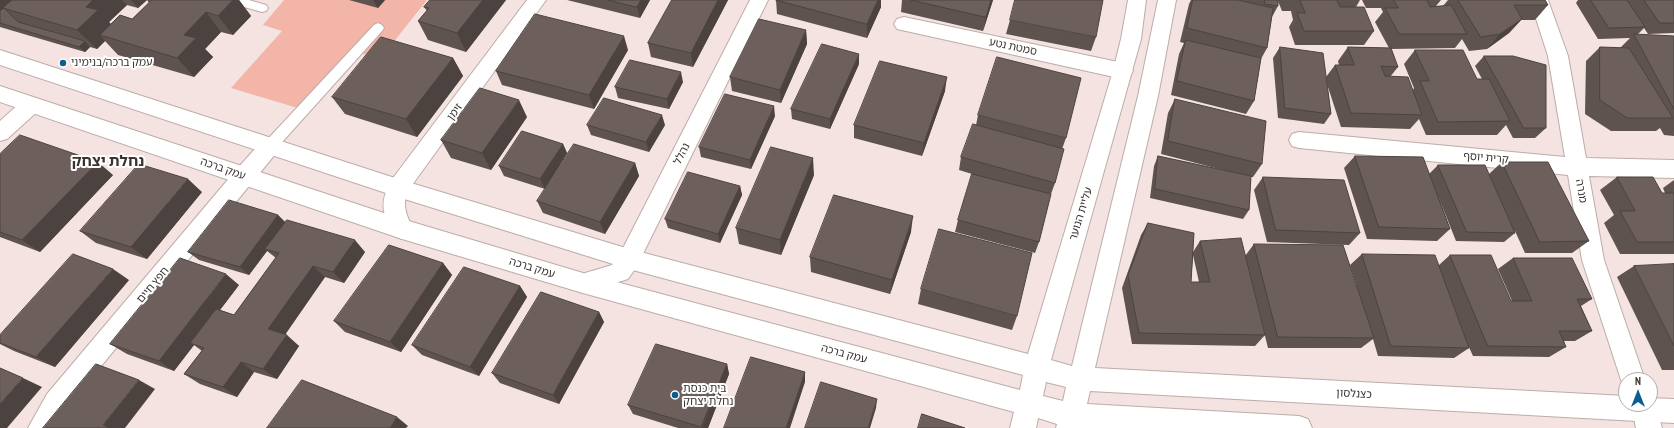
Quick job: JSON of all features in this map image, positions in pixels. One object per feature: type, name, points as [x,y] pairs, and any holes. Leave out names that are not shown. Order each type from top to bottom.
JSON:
[{"type":"street","name":"זימן","points":[[402,230],[393,212],[393,201],[398,188],[537,0]]},
{"type":"street","name":"נהלל","points":[[583,283],[620,272],[629,259],[759,0]]},
{"type":"street","name":"עליית הנוער","points":[[1023,428],[1036,369],[1123,71],[1131,40],[1136,0]]},
{"type":"street","points":[[1167,0],[1148,96],[1079,379],[1070,422],[1300,428]]},
{"type":"street","name":"מנרה","points":[[1539,0],[1558,56],[1593,260],[1630,372]]},
{"type":"street","name":"סמטת נטע","points":[[904,24],[1123,71]]},
{"type":"street","points":[[0,58],[398,188],[629,259],[1036,369]]},
{"type":"street","name":"עמק ברכה","points":[[0,94],[402,230],[583,283],[1028,404],[1070,422]]},
{"type":"street","points":[[0,133],[31,104]]},
{"type":"street","name":"קרית יוסף","points":[[1299,140],[1577,167],[1674,169]]},
{"type":"street","name":"חפץ חיים","points":[[41,428],[56,402],[270,146]]},
{"type":"street","name":"כצנלסון","points":[[1036,369],[1079,379],[1645,414],[1674,411]]},
{"type":"lane","points":[[234,0],[262,8]]},
{"type":"lane","points":[[270,146],[378,28]]},
{"type":"shaded area","points":[[284,0],[427,0],[380,59],[351,50],[301,109],[231,88],[282,31],[263,25]]},
{"type":"building","points":[[12,0],[93,0],[86,7],[98,10],[77,30],[3,8]]},
{"type":"building","points":[[152,0],[233,0],[218,16],[206,12],[184,35],[196,38],[177,58],[100,35],[120,15],[132,19]]},
{"type":"building","points":[[430,0],[483,0],[457,33],[418,21],[429,8],[424,7]]},
{"type":"building","points":[[608,0],[641,0],[637,7]]},
{"type":"building","points":[[672,0],[718,0],[691,53],[648,43]]},
{"type":"building","points":[[776,0],[878,0],[867,24]]},
{"type":"building","points":[[911,0],[991,0],[986,17]]},
{"type":"building","points":[[1015,0],[1103,0],[1096,37],[1010,20]]},
{"type":"building","points":[[1193,0],[1238,0],[1273,8],[1267,48],[1187,28]]},
{"type":"building","points":[[1265,0],[1278,0],[1278,6],[1265,4]]},
{"type":"building","points":[[1300,0],[1337,0],[1340,7],[1364,7],[1374,31],[1304,31],[1297,13],[1305,13]]},
{"type":"building","points":[[1394,0],[1427,0],[1430,7],[1451,5],[1467,34],[1399,34],[1385,8],[1398,8]]},
{"type":"building","points":[[1458,0],[1545,0],[1548,5],[1514,5],[1522,19],[1500,34],[1481,37]]},
{"type":"building","points":[[1591,0],[1627,0],[1645,27],[1609,28]]},
{"type":"building","points":[[1644,0],[1674,0],[1674,23],[1660,23]]},
{"type":"building","points":[[4,8],[18,22],[85,41],[79,47],[0,23],[0,11]]},
{"type":"building","points":[[535,14],[624,36],[589,95],[496,71]]},
{"type":"building","points":[[759,19],[806,30],[780,90],[730,77]]},
{"type":"building","points":[[1634,34],[1674,36],[1674,109]]},
{"type":"building","points":[[381,37],[453,58],[406,119],[332,97]]},
{"type":"building","points":[[1186,40],[1261,58],[1254,101],[1177,81]]},
{"type":"building","points":[[822,44],[859,54],[830,119],[791,109]]},
{"type":"building","points":[[1280,47],[1323,53],[1331,114],[1285,108]]},
{"type":"building","points":[[1348,47],[1391,48],[1398,67],[1381,66],[1385,76],[1408,77],[1422,115],[1351,113],[1335,65],[1354,65]]},
{"type":"building","points":[[1600,47],[1629,48],[1673,118],[1627,118],[1600,100]]},
{"type":"building","points":[[1415,50],[1463,50],[1477,79],[1489,79],[1510,121],[1438,122],[1420,81],[1429,81]]},
{"type":"building","points":[[1484,56],[1513,56],[1546,65],[1546,128],[1524,128]]},
{"type":"building","points":[[997,57],[1081,78],[1066,138],[978,115]]},
{"type":"building","points":[[630,60],[681,72],[667,99],[615,87]]},
{"type":"building","points":[[880,61],[947,77],[924,143],[854,125]]},
{"type":"building","points":[[480,88],[519,100],[482,153],[441,140]]},
{"type":"building","points":[[725,94],[774,106],[750,160],[699,147]]},
{"type":"building","points":[[604,98],[662,115],[646,142],[587,125]]},
{"type":"building","points":[[1175,99],[1266,121],[1262,164],[1168,141]]},
{"type":"building","points":[[973,124],[1064,149],[1055,183],[961,157]]},
{"type":"building","points":[[522,131],[563,144],[540,179],[499,166]]},
{"type":"building","points":[[20,135],[98,162],[22,240],[0,232],[0,154]]},
{"type":"building","points":[[574,144],[635,163],[600,222],[537,201]]},
{"type":"building","points":[[771,147],[813,158],[780,240],[736,228]]},
{"type":"building","points":[[1158,156],[1251,176],[1249,210],[1155,189]]},
{"type":"building","points":[[1355,156],[1423,157],[1450,229],[1379,227]]},
{"type":"building","points":[[1502,162],[1548,162],[1589,241],[1540,242]]},
{"type":"building","points":[[139,164],[188,179],[131,247],[80,231]]},
{"type":"building","points":[[1438,165],[1485,165],[1515,233],[1467,232]]},
{"type":"building","points":[[688,172],[740,186],[718,234],[665,219]]},
{"type":"building","points":[[972,174],[1051,194],[1039,242],[958,220]]},
{"type":"building","points":[[1263,177],[1344,180],[1360,233],[1276,230]]},
{"type":"building","points":[[1617,177],[1653,177],[1662,193],[1674,193],[1674,242],[1637,242],[1620,211],[1635,211]]},
{"type":"building","points":[[834,195],[913,216],[892,280],[810,257]]},
{"type":"building","points":[[229,200],[278,215],[240,267],[188,252]]},
{"type":"building","points":[[287,220],[355,240],[333,272],[313,266],[268,329],[287,335],[263,369],[241,362],[223,387],[184,374],[204,348],[190,343],[216,309],[234,315],[279,253],[265,249]]},
{"type":"building","points":[[1148,223],[1194,233],[1191,282],[1210,282],[1200,241],[1241,238],[1265,335],[1139,333],[1128,276]]},
{"type":"building","points":[[939,229],[1032,253],[1017,316],[921,289]]},
{"type":"building","points":[[1254,244],[1343,245],[1374,338],[1278,337]]},
{"type":"building","points":[[389,245],[443,263],[390,342],[334,321]]},
{"type":"building","points":[[73,254],[113,269],[36,357],[0,343],[0,335]]},
{"type":"building","points":[[1362,254],[1435,255],[1469,348],[1391,346]]},
{"type":"building","points":[[1450,255],[1491,255],[1511,301],[1532,301],[1513,258],[1572,258],[1592,299],[1577,299],[1592,331],[1559,331],[1566,347],[1488,346]]},
{"type":"building","points":[[180,258],[226,274],[159,361],[110,344]]},
{"type":"building","points":[[1674,264],[1674,346],[1634,266]]},
{"type":"building","points":[[464,267],[520,286],[470,367],[412,345]]},
{"type":"building","points":[[541,292],[599,312],[553,395],[492,373]]},
{"type":"building","points":[[656,344],[727,364],[701,427],[628,405]]},
{"type":"building","points":[[751,357],[805,372],[786,428],[724,428]]},
{"type":"building","points":[[96,364],[139,380],[103,425],[110,428],[43,428]]},
{"type":"building","points":[[0,368],[23,378],[0,404]]},
{"type":"building","points":[[302,380],[397,417],[390,428],[267,428]]},
{"type":"building","points":[[821,382],[877,399],[868,428],[805,428]]},
{"type":"building","points":[[922,414],[965,428],[918,428]]},
{"type":"place","name":"עמק ברכה/בנימיני","points":[[63,63]]},
{"type":"place","name":"בית כנסת נחלת יצחק","points":[[675,395]]},
{"type":"district","name":"נחלת יצחק","points":[[108,162]]}]
